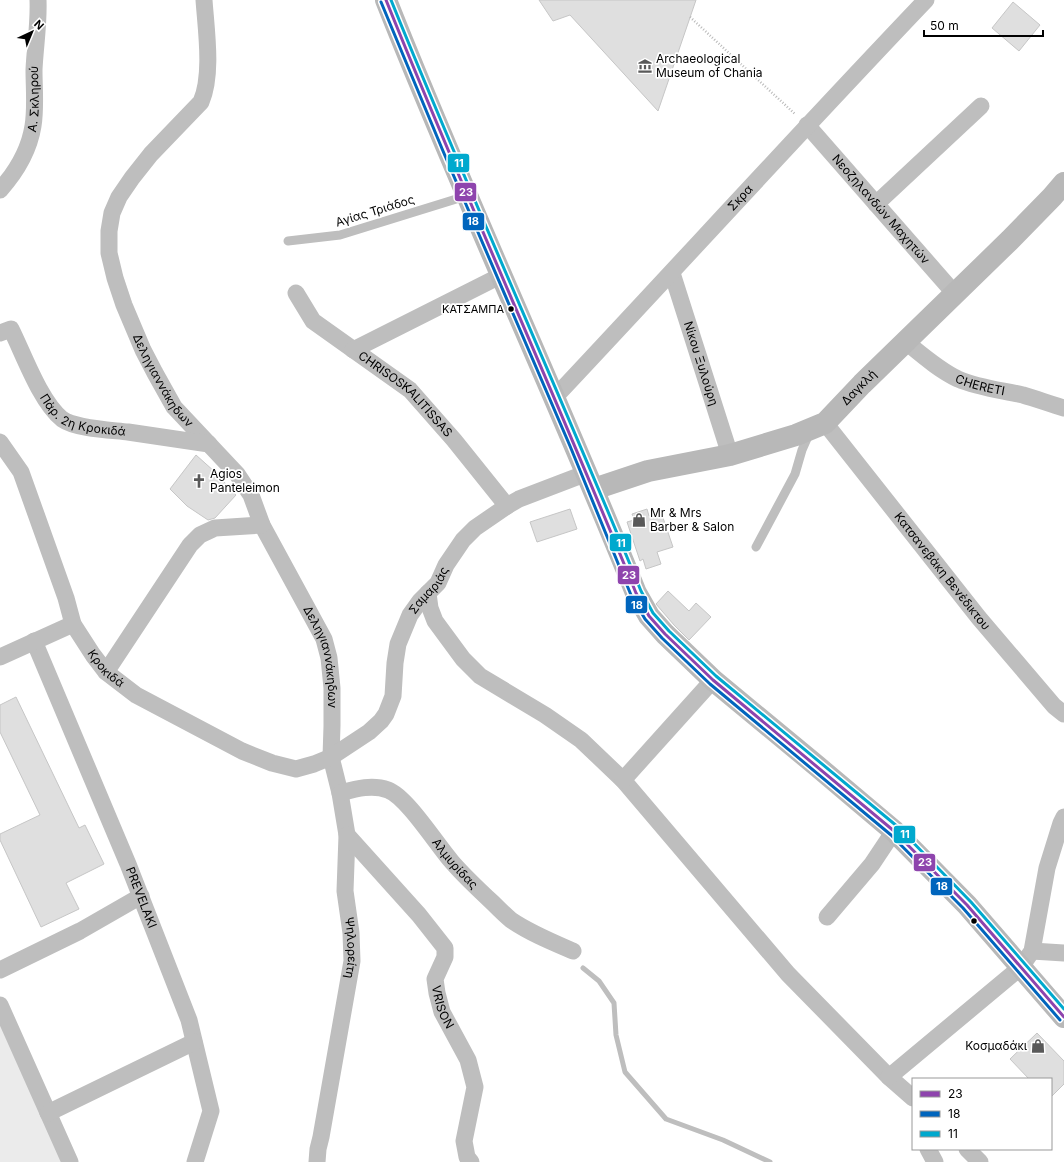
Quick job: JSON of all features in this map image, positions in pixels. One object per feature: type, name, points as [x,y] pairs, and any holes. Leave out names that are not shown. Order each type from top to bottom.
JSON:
[{"type":"main road","points":[[386,0],[421,90],[591,481],[636,593],[650,616],[665,634],[713,680],[818,766],[894,831],[967,905],[1027,959],[1064,1016]]},
{"type":"main road","name":"Δαγκλή","points":[[591,481],[730,454],[796,435],[818,426],[1010,240],[1052,198],[1064,183]]},
{"type":"street","name":"Α. Σκληρού","points":[[0,190],[6,172],[22,162],[33,125],[34,70],[39,16],[38,0]]},
{"type":"street","name":"Δεληγιαννάκηδων","points":[[204,0],[207,43],[205,92],[201,102],[151,154],[119,197],[112,213],[109,231],[109,253],[124,305],[143,350],[174,407],[237,474],[251,495],[262,525],[324,639],[329,658],[332,688],[331,757]]},
{"type":"street","name":"Σκρα","points":[[555,397],[672,273],[807,125],[926,0]]},
{"type":"street","points":[[876,204],[981,106]]},
{"type":"street","name":"Νεοζηλανδών Μαχητών","points":[[807,125],[955,294]]},
{"type":"street","name":"Νίκου Ξυλούρη","points":[[672,273],[730,454]]},
{"type":"street","points":[[353,350],[502,275]]},
{"type":"street","name":"CHRISOSKALITISSAS","points":[[296,293],[313,320],[410,390],[454,440],[507,506]]},
{"type":"street","name":"Πάρ. 2η Κροκιδά","points":[[0,332],[11,329],[43,396],[63,419],[74,424],[98,429],[209,444]]},
{"type":"street","name":"CHERETI","points":[[906,342],[958,379],[994,390],[1023,395],[1064,408]]},
{"type":"street","name":"Κατσανεβάκη Βενέδικτου","points":[[818,426],[1054,706],[1064,714]]},
{"type":"street","name":"Κροκιδά","points":[[0,442],[21,472],[66,598],[73,624],[106,672],[136,695],[242,751],[272,763],[296,769],[331,757]]},
{"type":"street","name":"Σαμαριάς","points":[[331,757],[369,732],[386,714],[392,696],[398,644],[410,615],[420,601],[438,583],[446,565],[463,540],[475,528],[507,506],[526,496],[591,481]]},
{"type":"street","points":[[106,672],[190,545],[200,534],[215,528],[262,525]]},
{"type":"street","points":[[428,593],[430,608],[435,621],[462,659],[480,676],[545,715],[581,740],[623,780],[788,974],[889,1077],[912,1097]]},
{"type":"street","points":[[0,657],[73,624]]},
{"type":"street","name":"PREVELAKI","points":[[34,641],[141,896],[189,1020],[211,1111],[195,1162]]},
{"type":"street","points":[[623,780],[713,680]]},
{"type":"street","name":"Ψηλορείτη","points":[[317,1162],[318,1149],[352,961],[351,933],[345,891],[347,835],[340,793],[331,757]]},
{"type":"street","name":"Αλμυρίδας","points":[[340,793],[362,788],[388,790],[399,798],[414,814],[452,862],[476,888],[510,919],[536,934],[573,951]]},
{"type":"street","points":[[1027,959],[1047,868],[1064,817]]},
{"type":"street","points":[[827,917],[872,864],[894,831]]},
{"type":"street","name":"VRISON","points":[[347,835],[419,915],[445,948],[445,957],[435,978],[442,1012],[468,1060],[475,1087],[464,1141],[467,1157],[471,1162]]},
{"type":"street","points":[[0,970],[80,931],[141,896]]},
{"type":"street","points":[[889,1077],[1027,959],[1064,953]]},
{"type":"street","points":[[0,1005],[70,1162]]},
{"type":"street","points":[[48,1113],[194,1042]]},
{"type":"street","points":[[929,1150],[935,1162]]},
{"type":"street","points":[[968,1150],[980,1162]]},
{"type":"lane","name":"Αγίας Τριάδος","points":[[288,240],[340,235],[466,196]]},
{"type":"lane","points":[[756,547],[795,474],[802,450],[818,426]]},
{"type":"path","points":[[690,17],[807,125]]},
{"type":"shaded area","points":[[0,1024],[62,1162],[0,1162]]},
{"type":"building","name":"Archaeological Museum of Chania","points":[[539,0],[696,0],[658,111],[570,15],[553,21]]},
{"type":"building","points":[[1013,2],[1040,25],[1019,51],[992,28]]},
{"type":"building","name":"Agios Panteleimon","points":[[196,455],[215,472],[236,495],[215,518],[208,520],[187,506],[170,489]]},
{"type":"building","points":[[570,509],[577,529],[537,542],[530,522]]},
{"type":"building","points":[[647,509],[649,516],[661,512],[673,547],[657,552],[661,564],[646,569],[643,559],[640,561],[627,522],[634,520],[632,514]]},
{"type":"building","points":[[668,591],[689,611],[696,603],[711,617],[689,640],[656,604]]},
{"type":"building","points":[[16,697],[79,828],[85,825],[104,864],[66,883],[79,909],[41,927],[0,840],[0,834],[40,815],[0,732],[0,705]]},
{"type":"building","points":[[1037,1033],[1064,1061],[1064,1084],[1052,1096],[1052,1078],[1028,1078],[1010,1059]]},
{"type":"waterway","points":[[583,968],[599,981],[614,1003],[616,1035],[625,1072],[666,1119],[723,1140],[770,1162]]},
{"type":"transit line","name":"23","points":[[386,0],[447,149],[574,444],[636,593],[649,616],[665,634],[713,680],[894,831],[967,905],[1064,1017]]},
{"type":"transit line","name":"11","points":[[391,0],[452,148],[641,591],[653,613],[669,631],[716,676],[898,827],[971,902],[1064,1009]]},
{"type":"transit line","name":"18","points":[[381,2],[443,151],[570,446],[631,595],[645,619],[662,638],[710,684],[891,835],[963,908],[1060,1020]]},
{"type":"place","name":"Archaeological Museum of Chania","points":[[645,66]]},
{"type":"place","name":"ΚΑΤΣΑΜΠΑ","points":[[511,309]]},
{"type":"place","name":"Agios Panteleimon","points":[[199,481]]},
{"type":"place","name":"Mr & Mrs Barber & Salon","points":[[639,520]]},
{"type":"place","name":"Κοσμαδάκι","points":[[1038,1046]]}]
